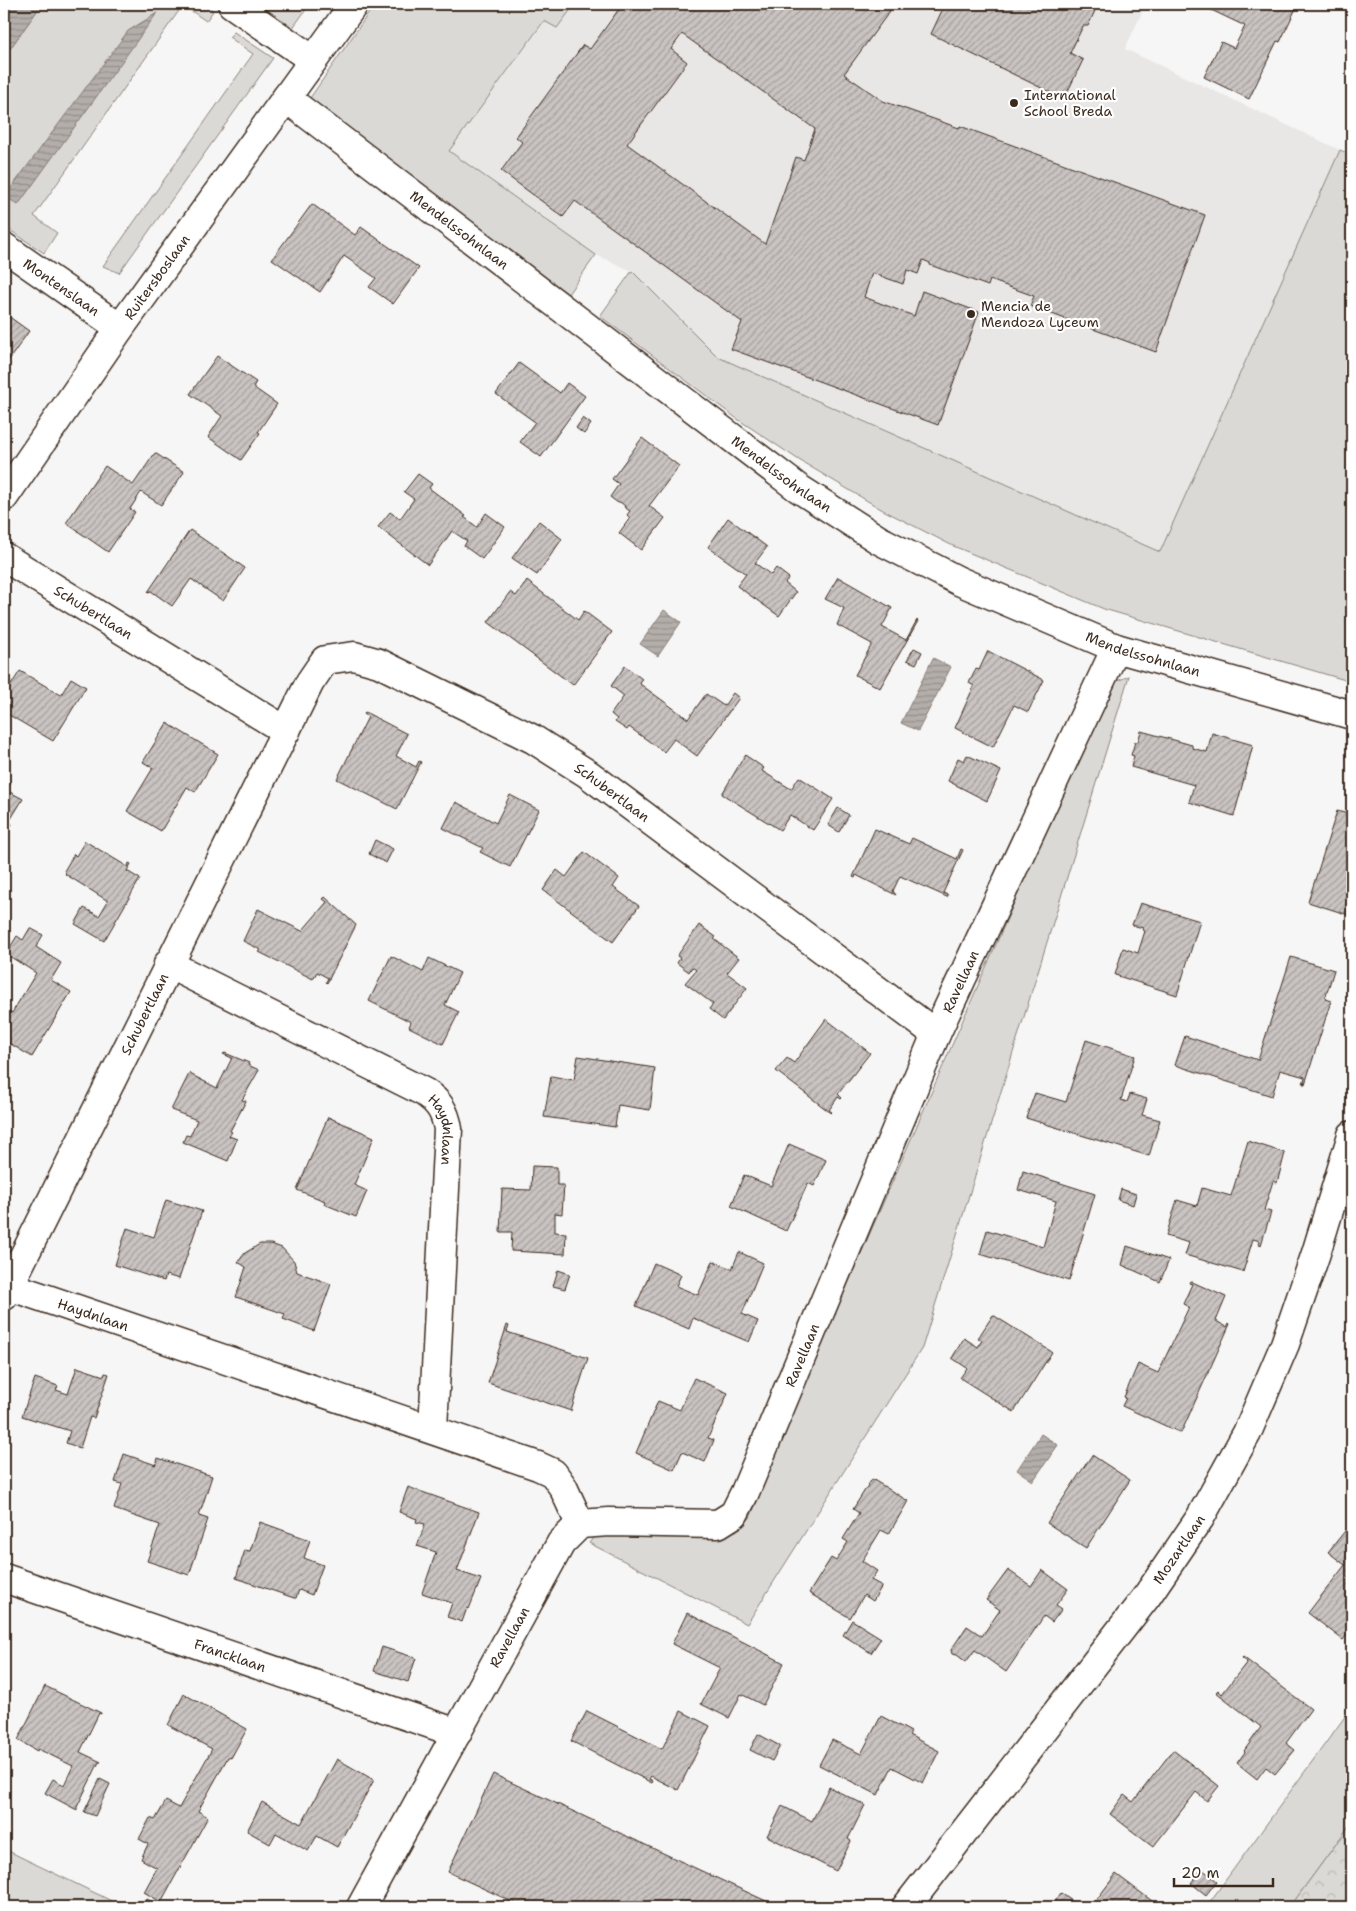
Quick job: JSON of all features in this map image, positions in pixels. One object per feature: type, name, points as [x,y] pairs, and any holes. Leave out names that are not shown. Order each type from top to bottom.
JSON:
[{"type":"street","points":[[232,4],[313,60]]},
{"type":"street","name":"Ruitersboslaan","points":[[4,496],[120,328],[354,4]]},
{"type":"street","name":"Mendelssohnlaan","points":[[286,98],[798,488],[879,540],[959,581],[1116,648],[1352,715]]},
{"type":"street","name":"Montenslaan","points":[[4,247],[120,328]]},
{"type":"street","name":"Schubertlaan","points":[[4,557],[286,731]]},
{"type":"street","name":"Ravellaan","points":[[361,1907],[561,1543],[580,1524],[608,1522],[718,1524],[734,1514],[753,1473],[936,1034],[1116,648]]},
{"type":"street","name":"Schubertlaan","points":[[6,1291],[310,682],[325,660],[354,656],[379,663],[533,740],[588,774],[936,1034]]},
{"type":"street","name":"Haydnlaan","points":[[168,964],[424,1092],[436,1101],[446,1115],[448,1129],[433,1429]]},
{"type":"street","name":"Mozartlaan","points":[[906,1907],[1147,1596],[1200,1518],[1247,1433],[1285,1344],[1316,1253],[1352,1135]]},
{"type":"street","name":"Haydnlaan","points":[[6,1291],[433,1429],[538,1466],[553,1473],[580,1524]]},
{"type":"street","name":"Francklaan","points":[[4,1578],[457,1733]]},
{"type":"shaded area","points":[[4,4],[42,4],[4,57]]},
{"type":"shaded area","name":"Mencia de Mendoza Lyceum","points":[[575,4],[1146,4],[1125,49],[1340,150],[1160,552],[718,357],[632,271],[596,255],[449,151],[545,21],[557,28]]},
{"type":"shaded area","points":[[157,13],[18,205],[5,196],[128,31]]},
{"type":"shaded area","points":[[664,610],[681,622],[658,656],[640,644]]},
{"type":"shaded area","points":[[933,658],[951,667],[918,731],[901,723]]},
{"type":"shaded area","points":[[1041,1434],[1058,1445],[1033,1481],[1017,1470]]},
{"type":"green space","points":[[42,4],[207,4],[213,11],[206,21],[183,5],[34,216],[57,233],[44,253],[4,226],[4,57]]},
{"type":"green space","points":[[256,4],[310,4],[292,29]]},
{"type":"green space","points":[[375,4],[575,4],[557,28],[544,21],[449,151],[596,255],[568,294],[310,98]]},
{"type":"green space","points":[[234,32],[273,58],[119,273],[103,266],[253,54],[229,37]]},
{"type":"green space","points":[[1340,150],[1352,155],[1352,682],[1104,609],[951,545],[881,509],[799,460],[736,418],[600,316],[632,271],[718,357],[1160,552]]},
{"type":"green space","points":[[1129,676],[922,1348],[747,1624],[589,1543],[593,1538],[606,1535],[717,1534],[736,1531],[750,1518],[812,1366],[1103,699],[1117,681]]},
{"type":"green space","points":[[1352,1707],[1352,1822],[1290,1907],[1206,1907]]},
{"type":"green space","points":[[1352,1822],[1352,1907],[1290,1907]]},
{"type":"green space","points":[[4,1849],[124,1907],[4,1907]]},
{"type":"building","points":[[618,4],[895,4],[844,74],[883,101],[959,128],[960,126],[1205,215],[1156,352],[1030,306],[1034,296],[990,280],[988,286],[930,265],[930,263],[923,260],[918,274],[907,270],[903,284],[872,273],[864,297],[914,316],[922,291],[979,312],[938,425],[731,349],[742,322],[575,201],[563,217],[501,171],[522,142],[516,137],[583,45],[590,49],[619,9],[616,7]],"holes":[[[682,34],[815,129],[804,160],[796,157],[765,244],[627,144],[687,62],[671,49]]]},
{"type":"building","points":[[945,4],[1098,4],[1088,26],[1083,26],[1070,53],[1083,60],[1064,99],[931,34]]},
{"type":"building","points":[[1209,4],[1298,4],[1280,42],[1277,41],[1249,99],[1204,77],[1221,42],[1234,48],[1245,26],[1207,8]]},
{"type":"building","points":[[312,204],[355,235],[361,227],[419,268],[393,304],[369,287],[376,278],[344,256],[320,292],[272,259]]},
{"type":"building","points":[[4,313],[29,331],[4,367]]},
{"type":"building","points":[[217,356],[256,382],[253,387],[277,404],[241,460],[208,437],[222,416],[190,394]]},
{"type":"building","points":[[519,363],[560,393],[567,383],[585,396],[541,457],[520,442],[535,422],[496,394]]},
{"type":"building","points":[[583,418],[591,424],[584,434],[576,428]]},
{"type":"building","points":[[642,438],[679,466],[649,506],[665,518],[641,550],[619,533],[630,518],[627,515],[630,511],[620,502],[618,503],[610,497],[619,484],[612,479]]},
{"type":"building","points":[[155,453],[184,472],[161,505],[141,492],[130,509],[135,512],[108,552],[66,523],[105,466],[133,485]]},
{"type":"building","points":[[418,474],[432,484],[429,488],[466,516],[464,517],[477,527],[486,513],[505,527],[482,559],[464,546],[467,541],[452,531],[428,565],[378,527],[390,512],[400,519],[414,499],[404,492]]},
{"type":"building","points":[[728,518],[767,547],[755,563],[771,575],[776,568],[789,578],[785,583],[796,592],[779,616],[737,586],[746,574],[708,547]]},
{"type":"building","points":[[539,521],[562,539],[537,575],[512,558]]},
{"type":"building","points":[[190,530],[245,568],[223,601],[191,579],[172,606],[151,591],[148,592]]},
{"type":"building","points":[[838,577],[892,608],[882,627],[906,640],[918,621],[880,688],[855,675],[872,644],[837,625],[844,608],[825,599]]},
{"type":"building","points":[[527,581],[578,620],[584,611],[612,632],[573,685],[488,622],[510,592],[516,596]]},
{"type":"building","points":[[914,648],[922,652],[916,664],[907,660]]},
{"type":"building","points":[[988,651],[1044,680],[1028,712],[1014,705],[993,747],[955,728],[974,686],[969,683],[976,669],[979,670]]},
{"type":"building","points":[[625,666],[642,679],[640,684],[688,719],[706,694],[724,706],[733,693],[739,698],[697,756],[674,739],[664,752],[629,727],[627,730],[615,722],[617,719],[611,714],[624,696],[611,686]]},
{"type":"building","points":[[20,671],[61,695],[71,678],[86,687],[53,741],[4,712],[4,681],[11,685]]},
{"type":"building","points":[[365,712],[407,734],[396,756],[416,767],[419,761],[421,762],[397,809],[337,779],[368,717],[364,714]]},
{"type":"building","points":[[167,723],[218,754],[195,792],[187,787],[161,831],[127,811],[153,768],[143,762]]},
{"type":"building","points":[[1141,731],[1192,745],[1192,748],[1207,752],[1212,733],[1253,745],[1234,816],[1189,802],[1194,785],[1131,767],[1134,756],[1131,755]]},
{"type":"building","points":[[745,755],[764,768],[762,771],[791,789],[799,777],[833,799],[813,830],[790,815],[780,830],[722,794]]},
{"type":"building","points":[[967,755],[1001,771],[987,801],[948,781],[958,758],[964,761]]},
{"type":"building","points":[[4,779],[11,783],[6,790],[23,799],[9,822],[12,824],[4,837]]},
{"type":"building","points":[[510,795],[539,810],[510,867],[480,852],[483,848],[443,828],[456,802],[496,823]]},
{"type":"building","points":[[838,808],[849,815],[839,832],[828,825]]},
{"type":"building","points":[[1337,811],[1352,815],[1352,916],[1308,902]]},
{"type":"building","points":[[875,829],[909,844],[912,838],[957,859],[961,849],[963,850],[943,893],[948,895],[947,897],[900,876],[893,891],[896,895],[856,875],[855,878],[853,877]]},
{"type":"building","points":[[375,840],[393,849],[386,863],[369,854]]},
{"type":"building","points":[[85,841],[128,867],[129,863],[131,864],[127,871],[140,879],[104,941],[75,924],[84,908],[99,916],[108,901],[65,874],[64,871],[74,854],[76,856]]},
{"type":"building","points":[[584,852],[619,878],[613,887],[639,906],[613,942],[543,890],[557,870],[566,877]]},
{"type":"building","points":[[325,897],[356,925],[327,983],[328,978],[317,972],[313,979],[259,952],[261,950],[243,941],[258,909],[302,931],[327,902],[323,899]]},
{"type":"building","points":[[1140,903],[1200,921],[1177,995],[1115,975],[1123,948],[1138,953],[1145,931],[1142,930],[1143,928],[1132,925]]},
{"type":"building","points":[[699,925],[716,937],[714,939],[739,958],[727,973],[747,988],[723,1020],[709,1009],[713,1004],[685,983],[696,970],[692,967],[689,972],[677,963],[680,958],[677,956]]},
{"type":"building","points":[[30,928],[43,935],[36,947],[61,963],[51,980],[71,992],[32,1057],[4,1040],[4,1008],[12,1013],[36,973],[6,954],[17,936],[23,940]]},
{"type":"building","points":[[391,956],[423,972],[429,958],[460,973],[445,1005],[459,1012],[443,1044],[409,1027],[411,1022],[369,1001]]},
{"type":"building","points":[[1291,957],[1334,970],[1325,999],[1331,1001],[1305,1084],[1303,1084],[1305,1077],[1280,1070],[1272,1096],[1175,1065],[1185,1036],[1258,1060]]},
{"type":"building","points":[[826,1019],[870,1053],[838,1094],[842,1098],[838,1097],[829,1110],[831,1113],[776,1071],[787,1058],[794,1063]]},
{"type":"building","points":[[1086,1040],[1135,1056],[1121,1100],[1127,1102],[1130,1094],[1147,1099],[1142,1115],[1160,1120],[1149,1156],[1026,1118],[1035,1093],[1066,1102]]},
{"type":"building","points":[[225,1053],[249,1063],[248,1065],[259,1070],[242,1100],[246,1101],[230,1131],[232,1132],[229,1136],[237,1139],[228,1161],[183,1142],[186,1135],[190,1136],[197,1120],[171,1110],[190,1072],[190,1074],[217,1088],[232,1058],[223,1054]]},
{"type":"building","points":[[578,1056],[655,1068],[650,1110],[618,1105],[615,1127],[544,1117],[551,1076],[574,1080]]},
{"type":"building","points":[[4,1088],[10,1092],[4,1103]]},
{"type":"building","points":[[328,1117],[374,1137],[354,1185],[367,1191],[356,1217],[324,1204],[325,1201],[297,1190]]},
{"type":"building","points":[[1248,1141],[1285,1153],[1277,1183],[1273,1181],[1264,1210],[1271,1212],[1261,1245],[1259,1244],[1260,1241],[1253,1239],[1243,1272],[1185,1255],[1189,1243],[1166,1236],[1177,1200],[1197,1206],[1202,1188],[1231,1196]]},
{"type":"building","points":[[789,1144],[826,1160],[814,1186],[808,1183],[786,1231],[731,1206],[744,1175],[771,1186]]},
{"type":"building","points":[[532,1166],[557,1167],[557,1185],[564,1185],[562,1214],[555,1213],[555,1232],[566,1233],[565,1254],[511,1251],[512,1232],[500,1232],[502,1189],[531,1190]]},
{"type":"building","points":[[1023,1171],[1095,1194],[1069,1281],[980,1254],[987,1230],[1043,1247],[1056,1201],[1018,1190]]},
{"type":"building","points":[[1121,1189],[1136,1194],[1133,1205],[1118,1200]]},
{"type":"building","points":[[166,1200],[202,1211],[179,1279],[166,1275],[164,1281],[115,1265],[127,1228],[154,1237]]},
{"type":"building","points":[[260,1244],[271,1244],[282,1248],[294,1261],[297,1272],[331,1284],[314,1331],[283,1319],[285,1314],[236,1297],[246,1267],[238,1262],[245,1253]]},
{"type":"building","points":[[1127,1246],[1169,1260],[1160,1282],[1122,1265]]},
{"type":"building","points":[[739,1252],[763,1263],[742,1314],[758,1321],[749,1342],[693,1318],[689,1329],[636,1306],[654,1263],[681,1275],[676,1286],[698,1295],[713,1261],[732,1269]]},
{"type":"building","points":[[558,1270],[570,1274],[565,1289],[553,1286]]},
{"type":"building","points":[[1190,1281],[1226,1297],[1216,1321],[1227,1327],[1230,1324],[1181,1433],[1122,1406],[1138,1364],[1158,1373],[1189,1307],[1183,1304],[1192,1284],[1189,1283]]},
{"type":"building","points":[[993,1315],[1052,1352],[1014,1412],[960,1378],[967,1368],[952,1358],[964,1338],[978,1347],[982,1340],[978,1338]]},
{"type":"building","points":[[507,1325],[509,1326],[507,1332],[588,1358],[571,1411],[488,1383]]},
{"type":"building","points":[[77,1367],[104,1376],[105,1373],[109,1374],[94,1418],[90,1417],[80,1448],[66,1443],[70,1431],[22,1416],[35,1378],[58,1386],[56,1390],[68,1394]]},
{"type":"building","points":[[694,1378],[728,1393],[708,1438],[714,1440],[705,1462],[682,1452],[674,1470],[636,1453],[658,1401],[680,1410]]},
{"type":"building","points":[[124,1454],[156,1465],[158,1458],[212,1476],[199,1516],[208,1519],[189,1575],[147,1561],[160,1525],[114,1509],[122,1484],[115,1482]]},
{"type":"building","points":[[1092,1455],[1130,1480],[1086,1548],[1047,1523]]},
{"type":"building","points":[[872,1479],[908,1501],[889,1534],[881,1530],[862,1561],[877,1571],[871,1580],[882,1586],[873,1601],[864,1595],[850,1618],[809,1593],[831,1558],[836,1561],[848,1542],[843,1539],[859,1513],[853,1509]]},
{"type":"building","points":[[408,1487],[479,1512],[457,1571],[481,1579],[462,1622],[447,1617],[452,1603],[422,1593],[436,1552],[417,1546],[425,1524],[416,1522],[417,1519],[399,1512]]},
{"type":"building","points":[[260,1522],[310,1540],[304,1558],[323,1565],[312,1595],[299,1590],[296,1598],[294,1598],[236,1578],[245,1550],[250,1551]]},
{"type":"building","points":[[1349,1526],[1352,1529],[1352,1628],[1343,1640],[1308,1613],[1345,1565],[1328,1552]]},
{"type":"building","points":[[1008,1570],[1031,1586],[1042,1570],[1068,1589],[1056,1605],[1062,1609],[1052,1622],[1044,1616],[1006,1672],[975,1650],[966,1662],[957,1655],[952,1654],[951,1650],[967,1626],[982,1636],[1000,1610],[986,1600]]},
{"type":"building","points":[[687,1613],[784,1663],[763,1705],[741,1694],[729,1718],[701,1704],[720,1668],[672,1644]]},
{"type":"building","points":[[852,1620],[881,1638],[871,1653],[843,1635]]},
{"type":"building","points":[[382,1647],[416,1658],[408,1682],[374,1671]]},
{"type":"building","points":[[1243,1657],[1311,1709],[1286,1743],[1295,1750],[1275,1774],[1266,1767],[1257,1779],[1237,1763],[1261,1727],[1216,1692],[1218,1690],[1222,1694],[1247,1662]]},
{"type":"building","points":[[45,1686],[101,1713],[99,1713],[80,1752],[101,1762],[99,1762],[77,1810],[45,1793],[53,1779],[64,1785],[73,1766],[38,1749],[37,1751],[18,1740]]},
{"type":"building","points":[[184,1694],[247,1729],[231,1758],[228,1757],[198,1811],[208,1817],[161,1902],[144,1892],[157,1868],[141,1859],[148,1844],[139,1839],[150,1818],[155,1820],[166,1801],[179,1808],[212,1749],[168,1725]]},
{"type":"building","points":[[587,1711],[662,1749],[681,1711],[710,1726],[678,1790],[651,1776],[649,1779],[653,1781],[652,1783],[571,1741]]},
{"type":"building","points":[[881,1716],[911,1732],[909,1735],[939,1751],[923,1783],[892,1767],[878,1795],[819,1765],[832,1740],[861,1754]]},
{"type":"building","points":[[758,1734],[780,1746],[772,1761],[750,1750]]},
{"type":"building","points":[[1173,1750],[1219,1786],[1207,1801],[1196,1792],[1153,1847],[1110,1814],[1124,1795],[1133,1802]]},
{"type":"building","points":[[337,1759],[374,1780],[337,1847],[317,1836],[308,1851],[276,1833],[270,1844],[247,1831],[262,1802],[301,1824]]},
{"type":"building","points":[[493,1774],[779,1907],[523,1907],[448,1872]]},
{"type":"building","points":[[100,1779],[110,1784],[95,1816],[84,1812]]},
{"type":"building","points":[[829,1787],[865,1805],[848,1839],[851,1841],[836,1871],[767,1836],[782,1806],[812,1821]]},
{"type":"building","points":[[1202,1869],[1217,1881],[1206,1895],[1191,1883]]},
{"type":"building","points":[[1116,1874],[1152,1901],[1148,1907],[1091,1907]]},
{"type":"building","points":[[1061,1893],[1080,1907],[1051,1907]]},
{"type":"building","points":[[147,1899],[162,1907],[142,1907]]},
{"type":"place","name":"International School Breda","points":[[1014,103]]},
{"type":"place","name":"Mencia de Mendoza Lyceum","points":[[971,314]]}]
